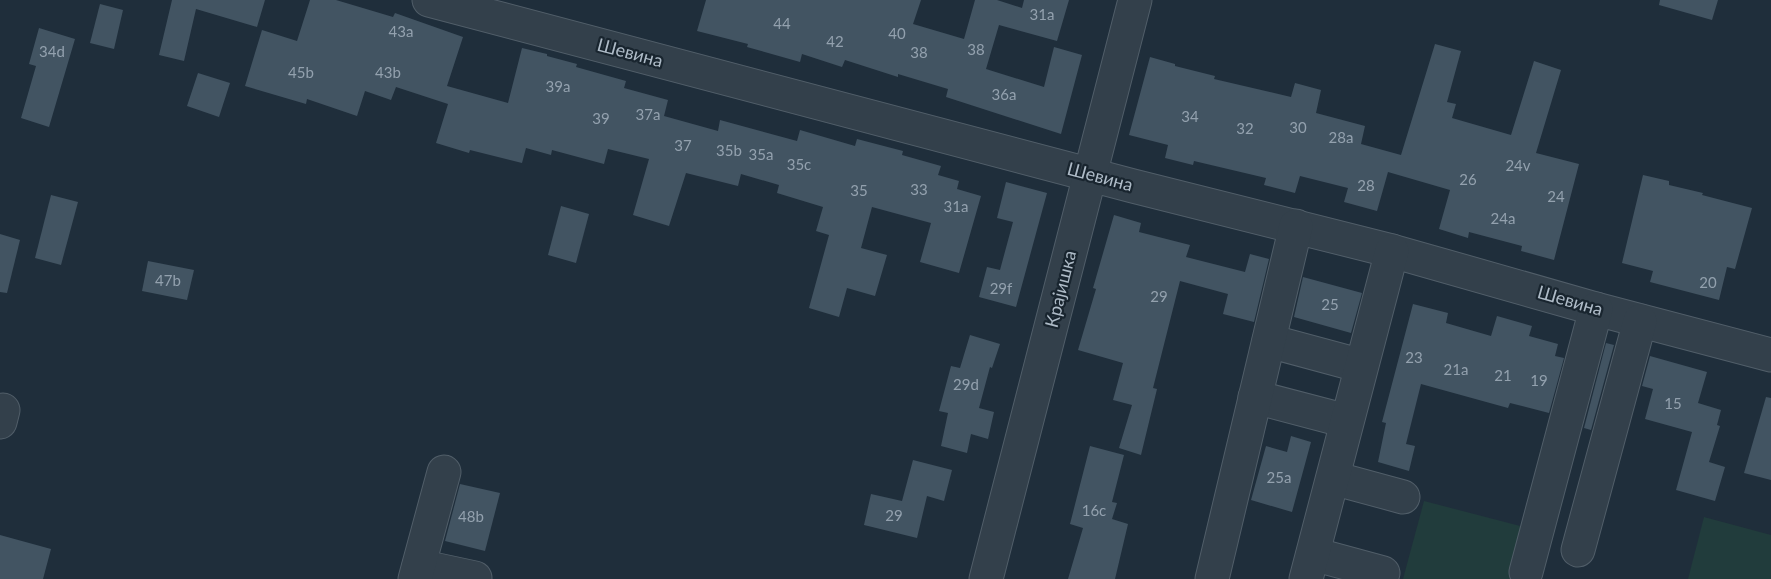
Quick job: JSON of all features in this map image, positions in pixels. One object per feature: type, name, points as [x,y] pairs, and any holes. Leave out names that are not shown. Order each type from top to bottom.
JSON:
[{"type":"street","name":"Шевина","points":[[429,0],[1392,251],[1596,309],[1771,355]]},
{"type":"street","name":"Крајишка","points":[[986,579],[1135,0]]},
{"type":"street","points":[[1212,579],[1296,226]]},
{"type":"street","points":[[1383,573],[1309,567],[1392,251]]},
{"type":"street","points":[[1526,572],[1596,309]]},
{"type":"street","points":[[1578,550],[1640,321]]},
{"type":"street","points":[[1269,341],[1347,362]]},
{"type":"street","points":[[1255,397],[1335,418]]},
{"type":"street","points":[[444,472],[417,573],[475,578]]},
{"type":"street","points":[[1333,478],[1403,497]]},
{"type":"green space","points":[[1424,501],[1528,528],[1514,579],[1403,579]]},
{"type":"green space","points":[[1704,517],[1771,535],[1771,579],[1688,579]]},
{"type":"building","points":[[172,0],[265,0],[257,27],[196,9],[184,61],[159,55]]},
{"type":"building","points":[[310,0],[336,0],[393,17],[395,13],[463,37],[447,86],[508,103],[522,48],[547,54],[547,56],[577,64],[576,67],[626,81],[624,88],[668,100],[664,116],[718,131],[720,120],[797,141],[800,130],[855,146],[857,139],[903,151],[902,155],[941,166],[938,175],[959,181],[957,189],[981,196],[959,273],[920,262],[931,223],[872,207],[861,248],[887,255],[875,296],[847,288],[839,317],[809,308],[829,235],[816,231],[823,207],[777,193],[779,185],[741,174],[738,186],[686,173],[669,226],[633,215],[649,159],[608,149],[604,164],[552,150],[551,155],[526,148],[522,163],[470,150],[469,153],[436,143],[448,104],[396,87],[391,100],[365,91],[357,116],[307,99],[306,104],[245,86],[262,30],[297,41]]},
{"type":"building","points":[[706,0],[921,0],[913,24],[964,39],[975,0],[997,0],[1022,8],[1024,0],[1069,0],[1057,41],[999,25],[986,69],[1044,87],[1054,47],[1082,55],[1061,134],[946,97],[948,89],[898,74],[898,77],[845,60],[842,67],[802,54],[800,62],[747,47],[748,44],[697,31]]},
{"type":"building","points":[[1660,0],[1718,0],[1712,20],[1659,5]]},
{"type":"building","points":[[100,4],[123,10],[114,49],[90,43]]},
{"type":"building","points":[[39,28],[75,39],[49,127],[21,118],[36,66],[29,64]]},
{"type":"building","points":[[1435,44],[1461,51],[1447,102],[1456,104],[1452,118],[1511,135],[1534,61],[1561,70],[1536,153],[1579,164],[1554,260],[1521,251],[1522,246],[1469,232],[1468,238],[1439,229],[1450,190],[1388,172],[1377,211],[1344,202],[1348,188],[1300,176],[1295,193],[1264,185],[1266,178],[1194,161],[1193,165],[1165,158],[1168,145],[1129,135],[1150,57],[1215,76],[1214,79],[1291,97],[1295,83],[1321,90],[1316,113],[1365,126],[1361,144],[1401,155]]},
{"type":"building","points":[[198,73],[230,83],[219,117],[187,106]]},
{"type":"building","points":[[1643,175],[1669,181],[1669,185],[1703,193],[1702,195],[1752,208],[1735,269],[1727,267],[1719,300],[1650,282],[1653,271],[1622,263]]},
{"type":"building","points":[[1006,182],[1047,193],[1016,307],[979,297],[987,267],[1000,270],[1013,222],[997,218]]},
{"type":"building","points":[[51,195],[78,202],[61,265],[35,258]]},
{"type":"building","points":[[561,206],[589,214],[576,263],[548,255]]},
{"type":"building","points":[[1114,215],[1141,223],[1139,232],[1190,245],[1186,257],[1245,272],[1250,254],[1269,259],[1254,322],[1223,314],[1228,294],[1180,281],[1153,388],[1157,389],[1141,455],[1119,448],[1132,405],[1113,400],[1123,363],[1078,350]]},
{"type":"building","points":[[0,234],[20,240],[7,293],[0,292]]},
{"type":"building","points":[[148,261],[194,270],[187,300],[142,291]]},
{"type":"building","points":[[1303,277],[1362,293],[1351,333],[1294,317]]},
{"type":"building","points":[[1413,304],[1448,313],[1446,323],[1491,336],[1497,316],[1532,326],[1529,336],[1558,344],[1555,356],[1564,358],[1549,413],[1510,403],[1508,408],[1421,384],[1406,444],[1415,446],[1409,471],[1378,462],[1386,423],[1382,422]]},
{"type":"building","points":[[970,335],[1000,344],[992,368],[990,367],[979,408],[994,412],[988,439],[971,434],[967,453],[941,446],[948,413],[939,411],[951,366],[960,368]]},
{"type":"building","points":[[1606,343],[1614,345],[1591,430],[1584,428]]},
{"type":"building","points":[[1650,356],[1707,372],[1698,403],[1721,410],[1717,425],[1720,426],[1709,462],[1725,467],[1715,501],[1676,490],[1692,432],[1645,419],[1653,389],[1642,386]]},
{"type":"building","points":[[1766,397],[1771,398],[1771,480],[1744,473]]},
{"type":"building","points":[[1291,436],[1311,442],[1292,512],[1251,500],[1266,446],[1287,452]]},
{"type":"building","points":[[1090,446],[1124,455],[1112,502],[1117,503],[1112,519],[1128,524],[1115,579],[1068,579],[1083,528],[1070,524]]},
{"type":"building","points":[[913,460],[952,470],[944,501],[927,496],[917,538],[864,525],[871,494],[902,501]]},
{"type":"building","points":[[460,484],[500,493],[485,551],[445,541]]},
{"type":"building","points":[[0,535],[51,549],[43,579],[0,579]]}]
